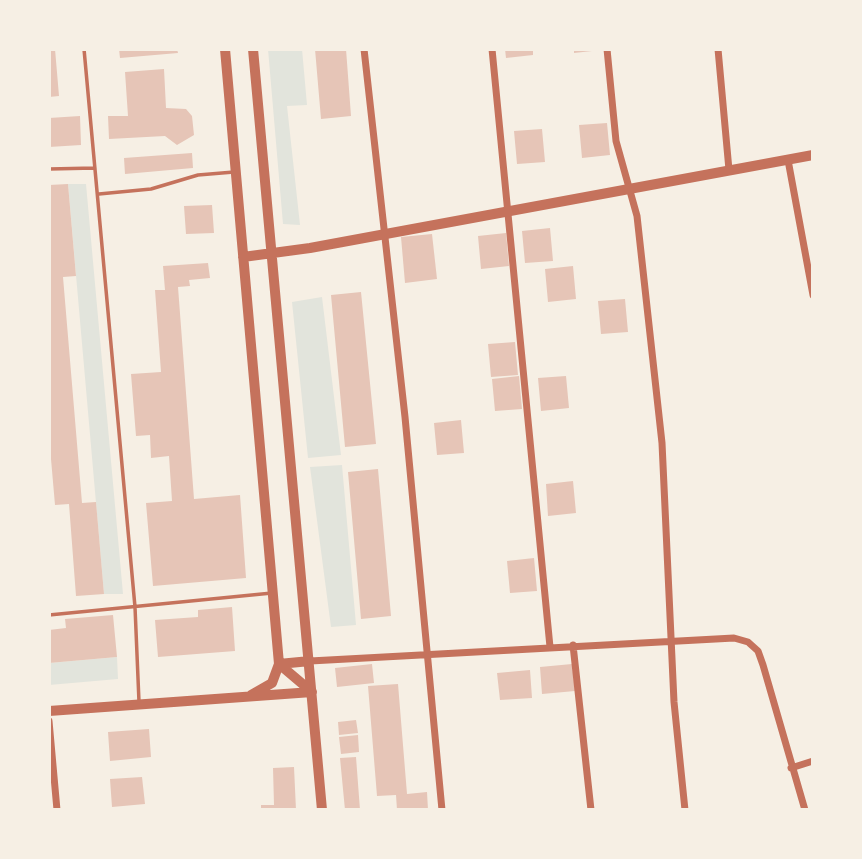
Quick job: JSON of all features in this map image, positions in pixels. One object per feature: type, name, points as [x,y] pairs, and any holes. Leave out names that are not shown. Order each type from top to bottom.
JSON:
[{"type":"street","points":[[225,49],[279,664],[272,683],[251,695]]},
{"type":"street","points":[[253,49],[310,661],[321,810]]},
{"type":"street","points":[[364,49],[386,233],[429,654],[442,810]]},
{"type":"street","points":[[492,49],[550,647]]},
{"type":"street","points":[[607,49],[616,141],[637,216],[662,443],[672,640],[685,810]]},
{"type":"street","points":[[718,49],[729,170]]},
{"type":"street","points":[[243,257],[813,155]]},
{"type":"street","points":[[788,160],[813,295]]},
{"type":"street","points":[[279,664],[573,645],[734,638],[748,642],[758,651],[805,810]]},
{"type":"street","points":[[573,645],[591,810]]},
{"type":"street","points":[[279,664],[312,692]]},
{"type":"street","points":[[49,711],[312,692]]},
{"type":"street","points":[[49,721],[57,810]]},
{"type":"street","points":[[791,768],[813,761]]},
{"type":"lane","points":[[84,49],[135,607],[139,703]]},
{"type":"lane","points":[[49,169],[95,167]]},
{"type":"lane","points":[[99,194],[151,189],[198,175],[236,172]]},
{"type":"lane","points":[[49,615],[274,593]]},
{"type":"shaded area","points":[[268,49],[302,49],[307,105],[287,106],[300,225],[283,224]]},
{"type":"shaded area","points":[[68,184],[86,184],[123,594],[104,594]]},
{"type":"shaded area","points":[[322,297],[341,455],[308,458],[292,302]]},
{"type":"shaded area","points":[[342,465],[356,625],[331,627],[310,467]]},
{"type":"shaded area","points":[[117,657],[118,679],[49,685],[49,663]]},
{"type":"building","points":[[49,49],[55,49],[59,96],[49,97]]},
{"type":"building","points":[[119,49],[177,49],[178,53],[120,58]]},
{"type":"building","points":[[315,49],[346,49],[351,116],[321,119]]},
{"type":"building","points":[[505,49],[533,49],[533,55],[506,58]]},
{"type":"building","points":[[574,49],[592,49],[592,51],[574,53]]},
{"type":"building","points":[[164,69],[166,108],[186,109],[192,116],[194,135],[177,145],[165,136],[109,139],[108,116],[128,116],[125,72]]},
{"type":"building","points":[[80,116],[81,145],[49,147],[49,118]]},
{"type":"building","points":[[607,123],[610,155],[582,158],[579,125]]},
{"type":"building","points":[[542,129],[545,162],[517,164],[514,131]]},
{"type":"building","points":[[192,153],[193,168],[125,174],[124,158]]},
{"type":"building","points":[[68,184],[76,276],[63,277],[82,503],[96,502],[104,594],[76,596],[69,504],[55,505],[49,436],[49,185]]},
{"type":"building","points":[[212,205],[214,233],[186,234],[184,206]]},
{"type":"building","points":[[550,228],[553,261],[525,263],[522,231]]},
{"type":"building","points":[[506,233],[509,266],[481,269],[478,236]]},
{"type":"building","points":[[432,234],[437,279],[405,283],[401,237]]},
{"type":"building","points":[[208,263],[210,278],[189,280],[190,286],[178,287],[194,499],[240,495],[246,578],[153,586],[146,503],[172,501],[169,456],[151,458],[150,435],[136,436],[131,374],[161,372],[155,290],[165,290],[163,266]]},
{"type":"building","points":[[573,266],[576,299],[548,302],[545,269]]},
{"type":"building","points":[[361,292],[376,444],[345,447],[331,295]]},
{"type":"building","points":[[625,299],[628,332],[601,334],[598,301]]},
{"type":"building","points":[[515,342],[518,375],[491,377],[488,344]]},
{"type":"building","points":[[519,376],[522,409],[495,411],[492,379]]},
{"type":"building","points":[[566,376],[569,408],[541,411],[538,378]]},
{"type":"building","points":[[461,420],[464,453],[437,455],[434,423]]},
{"type":"building","points":[[378,469],[391,616],[361,619],[348,472]]},
{"type":"building","points":[[573,481],[576,513],[548,516],[546,484]]},
{"type":"building","points":[[534,558],[537,591],[510,593],[507,561]]},
{"type":"building","points":[[232,607],[235,651],[158,657],[155,620],[198,617],[198,610]]},
{"type":"building","points":[[113,615],[117,657],[49,663],[49,630],[66,628],[65,619]]},
{"type":"building","points":[[372,664],[374,683],[337,687],[335,668]]},
{"type":"building","points":[[572,664],[575,691],[542,694],[540,667]]},
{"type":"building","points":[[530,670],[532,698],[500,700],[497,673]]},
{"type":"building","points":[[398,684],[407,794],[427,792],[428,810],[397,810],[396,795],[377,796],[368,686]]},
{"type":"building","points":[[356,720],[358,733],[339,735],[338,722]]},
{"type":"building","points":[[149,729],[151,757],[110,761],[108,732]]},
{"type":"building","points":[[358,735],[359,752],[341,754],[339,737]]},
{"type":"building","points":[[356,757],[360,810],[345,810],[340,758]]},
{"type":"building","points":[[294,767],[296,810],[261,810],[261,805],[274,805],[273,768]]},
{"type":"building","points":[[142,777],[145,804],[112,807],[110,779]]}]
